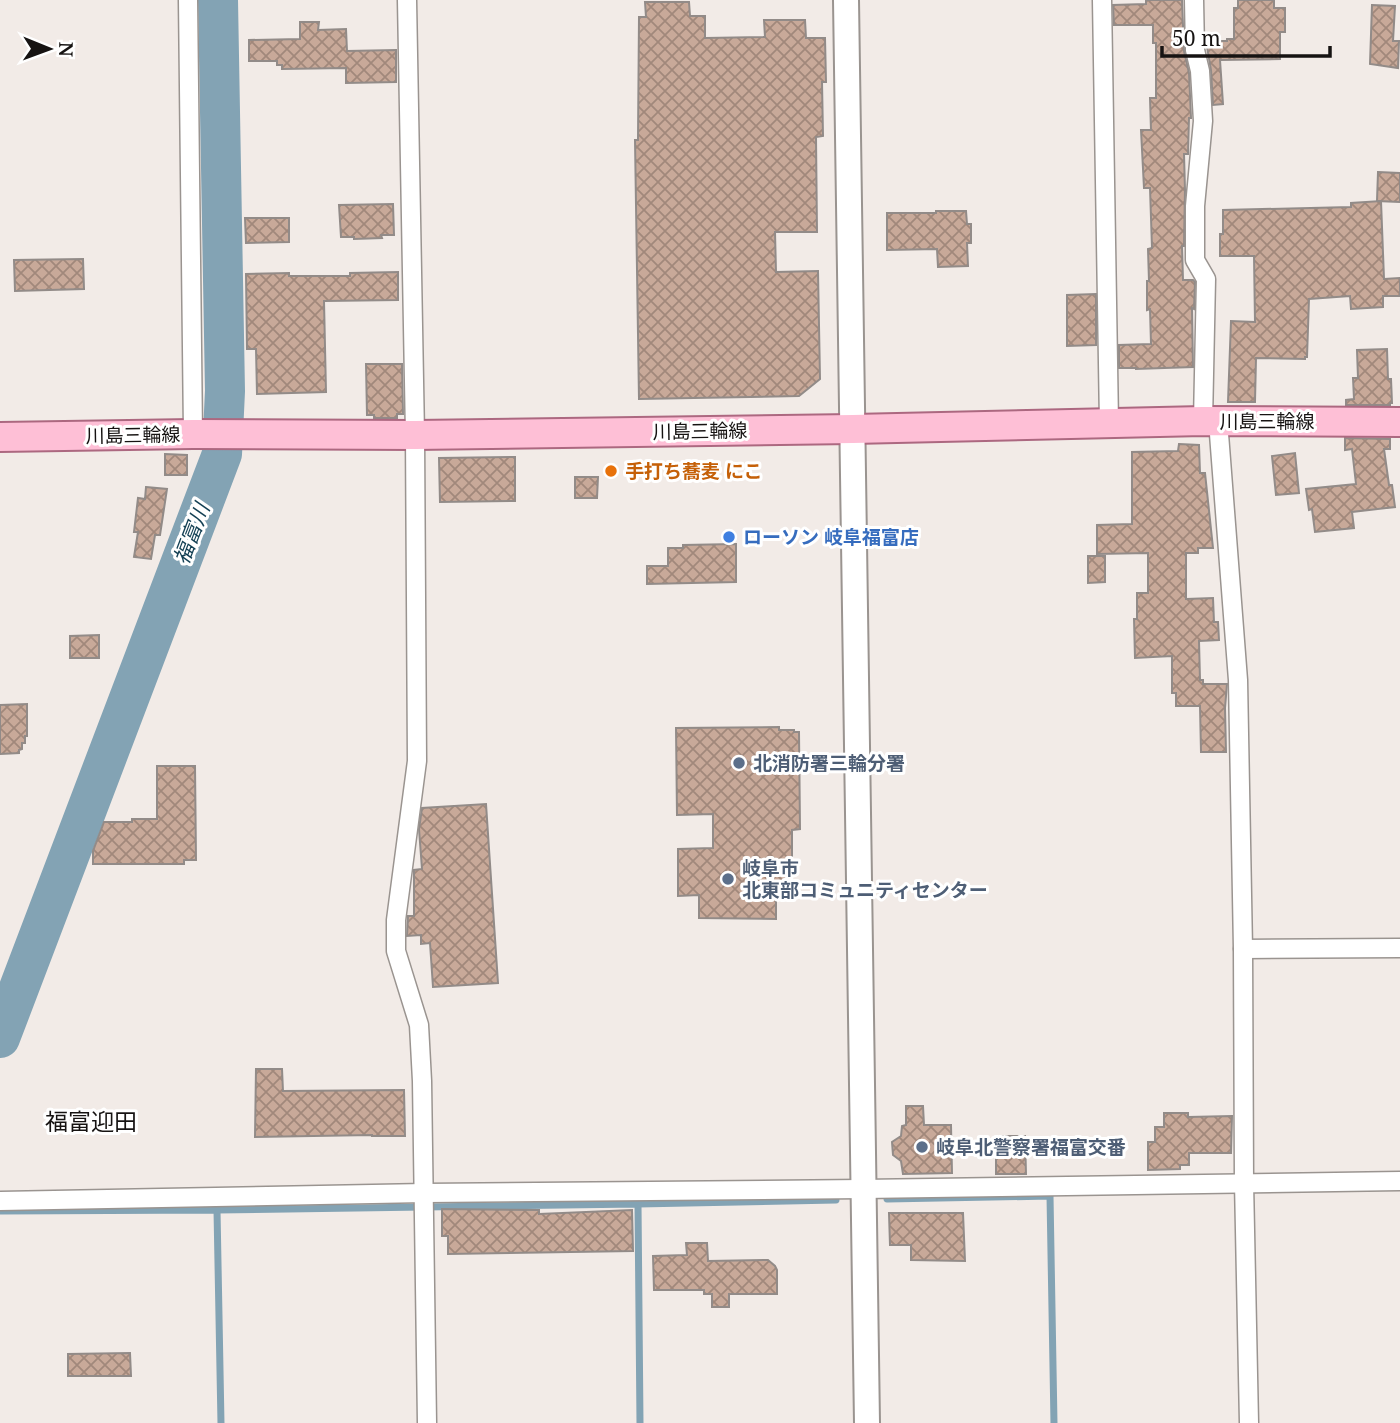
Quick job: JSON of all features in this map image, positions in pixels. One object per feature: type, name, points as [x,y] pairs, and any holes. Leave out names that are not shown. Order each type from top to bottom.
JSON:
[{"type":"main road","name":"川島三輪線","points":[[0,437],[415,435],[1211,421],[1400,422]]},
{"type":"street","points":[[188,0],[197,434]]},
{"type":"street","points":[[407,0],[415,435],[417,761],[396,920],[396,951],[419,1025],[427,1423]]},
{"type":"street","points":[[846,0],[867,1423]]},
{"type":"street","points":[[1102,0],[1109,423]]},
{"type":"street","points":[[1194,0],[1195,50],[1200,71],[1203,121],[1195,206],[1195,260],[1206,279],[1211,421],[1238,680],[1249,1423]]},
{"type":"street","points":[[1243,949],[1400,948]]},
{"type":"street","points":[[0,1201],[424,1202],[863,1189],[1400,1181]]},
{"type":"building","points":[[1146,0],[1182,0],[1191,118],[1188,154],[1184,154],[1183,280],[1195,282],[1194,309],[1192,308],[1193,367],[1119,368],[1119,345],[1151,344],[1150,309],[1147,310],[1148,249],[1152,248],[1150,188],[1144,188],[1141,130],[1151,130],[1150,98],[1156,98],[1156,43],[1153,43],[1153,25],[1114,25],[1113,5],[1146,4]]},
{"type":"building","points":[[1238,0],[1274,0],[1274,8],[1285,8],[1285,32],[1280,32],[1280,59],[1220,60],[1223,104],[1213,105],[1206,41],[1234,39],[1234,8],[1238,8]]},
{"type":"building","points":[[645,2],[689,2],[690,16],[705,16],[705,38],[765,37],[764,20],[805,20],[806,38],[825,38],[826,82],[822,82],[823,136],[816,137],[817,232],[775,232],[776,272],[818,271],[820,379],[799,396],[639,399],[635,140],[638,140],[639,17],[646,17]]},
{"type":"building","points":[[1372,5],[1395,6],[1393,41],[1399,41],[1398,68],[1370,64]]},
{"type":"building","points":[[300,22],[319,22],[318,30],[346,29],[347,51],[396,50],[396,82],[346,83],[346,68],[282,69],[282,65],[277,65],[277,61],[249,61],[249,40],[300,39]]},
{"type":"building","points":[[1378,172],[1400,173],[1400,202],[1377,201]]},
{"type":"building","points":[[1381,201],[1384,279],[1400,278],[1400,296],[1383,296],[1383,307],[1351,309],[1350,296],[1309,299],[1307,357],[1256,358],[1255,402],[1228,402],[1231,321],[1255,322],[1254,256],[1220,256],[1223,210],[1351,207],[1351,203]]},
{"type":"building","points":[[393,204],[394,235],[381,235],[382,238],[341,237],[339,205]]},
{"type":"building","points":[[966,211],[967,224],[971,224],[971,243],[967,243],[968,266],[938,267],[937,249],[887,250],[887,213]]},
{"type":"building","points":[[245,218],[289,218],[289,242],[246,243]]},
{"type":"building","points":[[83,259],[84,289],[15,291],[14,260]]},
{"type":"building","points":[[398,272],[398,300],[324,301],[326,392],[257,394],[256,349],[247,349],[246,274],[350,276],[350,273]]},
{"type":"building","points":[[1096,294],[1096,345],[1067,346],[1067,295]]},
{"type":"building","points":[[1387,349],[1392,403],[1346,405],[1346,400],[1354,399],[1353,378],[1358,378],[1357,350]]},
{"type":"building","points":[[366,364],[402,364],[403,414],[397,414],[397,418],[374,418],[374,415],[367,415]]},
{"type":"building","points":[[1345,438],[1390,439],[1390,449],[1384,449],[1395,507],[1352,512],[1354,528],[1315,532],[1306,489],[1356,484],[1352,449],[1345,450]]},
{"type":"building","points":[[1179,444],[1199,445],[1200,473],[1205,473],[1213,548],[1198,548],[1198,553],[1186,553],[1186,599],[1213,598],[1214,622],[1218,622],[1219,640],[1199,641],[1200,680],[1203,680],[1203,684],[1227,684],[1226,752],[1201,752],[1200,706],[1176,706],[1176,693],[1172,693],[1172,656],[1135,658],[1134,619],[1137,619],[1137,593],[1148,593],[1148,553],[1097,554],[1097,525],[1132,524],[1132,452],[1178,451]]},
{"type":"building","points":[[1295,453],[1299,493],[1276,495],[1272,456]]},
{"type":"building","points":[[165,454],[187,455],[187,475],[165,475]]},
{"type":"building","points":[[515,457],[515,501],[440,502],[439,458]]},
{"type":"building","points":[[575,477],[598,477],[597,498],[575,498]]},
{"type":"building","points":[[146,487],[167,489],[160,535],[155,535],[151,559],[134,557],[138,532],[134,532],[138,498],[145,499]]},
{"type":"building","points":[[736,544],[736,582],[647,584],[647,566],[668,566],[668,548],[683,548],[683,545]]},
{"type":"building","points":[[1088,556],[1105,556],[1105,582],[1088,583]]},
{"type":"building","points":[[99,635],[99,658],[70,658],[70,636]]},
{"type":"building","points":[[27,704],[27,736],[25,743],[22,743],[22,749],[19,753],[0,754],[0,705]]},
{"type":"building","points":[[779,727],[779,730],[799,732],[800,829],[792,830],[792,890],[776,892],[776,919],[699,918],[699,895],[678,896],[678,849],[713,848],[713,814],[677,815],[676,728]]},
{"type":"building","points":[[157,766],[195,766],[196,860],[184,860],[184,864],[93,864],[93,851],[104,822],[157,819]]},
{"type":"building","points":[[486,804],[498,983],[433,987],[430,943],[421,944],[421,935],[407,936],[408,916],[414,916],[414,870],[422,869],[419,829],[422,808]]},
{"type":"building","points":[[256,1069],[282,1069],[283,1091],[404,1090],[405,1136],[255,1137]]},
{"type":"building","name":"岐阜北警察署福富交番","points":[[906,1106],[923,1106],[924,1125],[951,1125],[952,1173],[903,1174],[901,1161],[893,1155],[892,1142],[901,1136],[902,1126],[906,1125]]},
{"type":"building","points":[[1164,1113],[1188,1113],[1188,1117],[1232,1116],[1231,1153],[1189,1153],[1189,1165],[1180,1165],[1180,1169],[1148,1170],[1148,1142],[1155,1142],[1155,1127],[1164,1127]]},
{"type":"building","points":[[998,1136],[1025,1136],[1026,1174],[996,1174]]},
{"type":"building","points":[[442,1209],[539,1210],[539,1214],[632,1210],[633,1251],[448,1254],[448,1236],[442,1236]]},
{"type":"building","points":[[889,1213],[963,1213],[965,1261],[911,1260],[911,1245],[890,1245]]},
{"type":"building","points":[[686,1243],[707,1243],[708,1261],[768,1260],[777,1270],[777,1294],[729,1294],[729,1307],[712,1307],[712,1294],[704,1294],[704,1290],[654,1290],[653,1256],[687,1255]]},
{"type":"building","points":[[130,1353],[131,1376],[68,1376],[68,1354]]},
{"type":"waterway","name":"福富川","points":[[0,1038],[222,454],[225,391],[218,0]]},
{"type":"waterway","points":[[887,1199],[1050,1196],[1054,1423]]},
{"type":"waterway","points":[[638,1204],[836,1200]]},
{"type":"waterway","points":[[217,1210],[638,1204],[640,1423]]},
{"type":"waterway","points":[[0,1211],[217,1210],[221,1423]]},
{"type":"place","name":"手打ち蕎麦 にこ","points":[[611,471]]},
{"type":"place","name":"ローソン 岐阜福富店","points":[[729,537]]},
{"type":"place","name":"北消防署三輪分署","points":[[739,763]]},
{"type":"place","name":"岐阜市 北東部コミュニティセンター","points":[[728,879]]},
{"type":"place","name":"岐阜北警察署福富交番","points":[[922,1147]]},
{"type":"district","name":"福富迎田","points":[[91,1122]]}]
